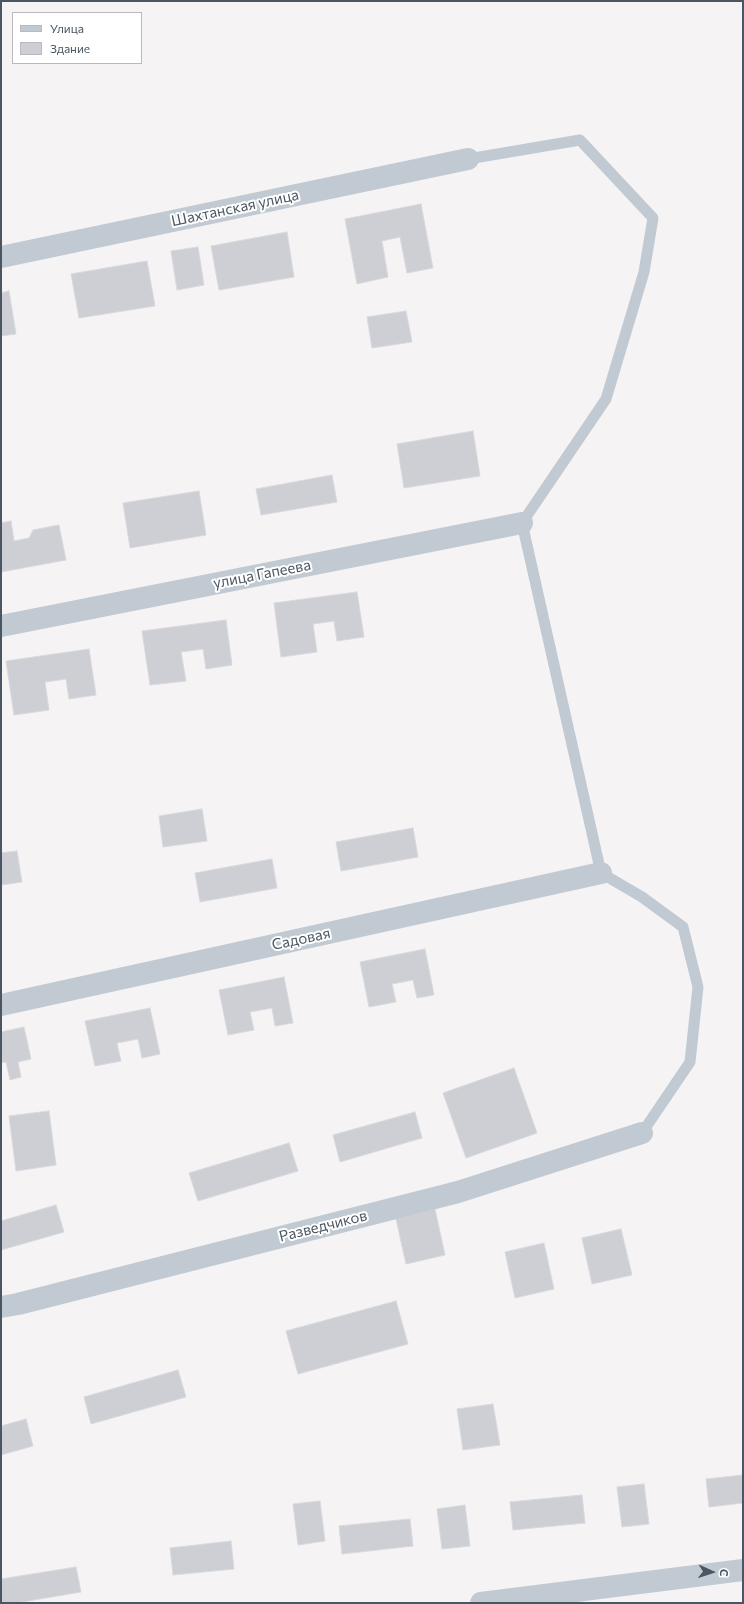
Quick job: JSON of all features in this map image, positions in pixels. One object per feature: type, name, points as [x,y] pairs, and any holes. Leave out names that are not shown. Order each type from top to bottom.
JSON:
[{"type":"street","name":"Шахтанская улица","points":[[1,257],[468,158]]},
{"type":"street","name":"улица Гапеева","points":[[1,626],[522,523]]},
{"type":"street","name":"Садовая","points":[[1,1005],[601,873]]},
{"type":"street","name":"Разведчиков","points":[[1,1307],[18,1304],[458,1192],[642,1133]]},
{"type":"street","points":[[481,1603],[743,1570]]},
{"type":"lane","points":[[468,158],[580,140],[653,218],[644,272],[606,399],[522,523],[601,873],[642,897],[684,927],[698,987],[690,1062],[642,1133]]},
{"type":"building","points":[[421,204],[433,268],[407,273],[400,237],[382,241],[388,277],[357,284],[345,219]]},
{"type":"building","points":[[287,232],[294,277],[219,290],[211,246]]},
{"type":"building","points":[[198,247],[204,285],[177,290],[171,251]]},
{"type":"building","points":[[147,261],[155,306],[79,318],[71,274]]},
{"type":"building","points":[[9,291],[16,334],[1,336],[1,293]]},
{"type":"building","points":[[406,311],[412,342],[372,348],[367,317]]},
{"type":"building","points":[[473,431],[480,476],[404,488],[397,444]]},
{"type":"building","points":[[332,475],[337,502],[261,515],[256,489]]},
{"type":"building","points":[[199,491],[206,535],[130,548],[123,503]]},
{"type":"building","points":[[11,521],[14,541],[29,538],[33,530],[59,525],[66,560],[1,572],[1,523]]},
{"type":"building","points":[[357,592],[364,637],[337,641],[334,621],[313,624],[317,652],[281,657],[274,603]]},
{"type":"building","points":[[226,620],[232,665],[206,669],[203,649],[181,652],[186,681],[150,685],[142,631]]},
{"type":"building","points":[[89,649],[96,695],[69,699],[66,679],[45,682],[49,710],[14,715],[6,661]]},
{"type":"building","points":[[202,809],[207,841],[163,847],[159,816]]},
{"type":"building","points":[[413,828],[418,857],[341,871],[336,842]]},
{"type":"building","points":[[17,851],[22,882],[1,885],[1,853]]},
{"type":"building","points":[[272,859],[277,888],[200,902],[195,873]]},
{"type":"building","points":[[425,949],[434,995],[417,998],[413,980],[392,984],[396,1002],[369,1007],[360,962]]},
{"type":"building","points":[[284,977],[293,1023],[275,1026],[272,1008],[250,1012],[254,1030],[228,1035],[219,990]]},
{"type":"building","points":[[150,1008],[160,1054],[142,1058],[138,1039],[117,1043],[121,1061],[95,1066],[85,1021]]},
{"type":"building","points":[[24,1027],[31,1059],[18,1062],[21,1077],[10,1080],[6,1062],[1,1063],[1,1032]]},
{"type":"building","points":[[514,1068],[537,1133],[466,1158],[443,1093]]},
{"type":"building","points":[[49,1111],[56,1165],[16,1171],[9,1116]]},
{"type":"building","points":[[415,1112],[422,1138],[340,1162],[333,1135]]},
{"type":"building","points":[[289,1143],[298,1171],[198,1201],[189,1173]]},
{"type":"building","points":[[56,1205],[64,1232],[1,1250],[1,1221]]},
{"type":"building","points":[[435,1209],[445,1255],[406,1264],[396,1219]]},
{"type":"building","points":[[621,1229],[632,1275],[592,1284],[582,1238]]},
{"type":"building","points":[[544,1243],[554,1289],[515,1298],[505,1252]]},
{"type":"building","points":[[396,1301],[408,1344],[298,1374],[286,1331]]},
{"type":"building","points":[[178,1370],[186,1397],[91,1424],[84,1397]]},
{"type":"building","points":[[493,1404],[500,1445],[463,1450],[457,1409]]},
{"type":"building","points":[[26,1419],[33,1446],[1,1455],[1,1426]]},
{"type":"building","points":[[743,1475],[743,1503],[709,1507],[706,1479]]},
{"type":"building","points":[[644,1484],[649,1524],[622,1527],[617,1487]]},
{"type":"building","points":[[582,1495],[585,1523],[513,1530],[510,1502]]},
{"type":"building","points":[[320,1501],[325,1541],[298,1545],[293,1504]]},
{"type":"building","points":[[465,1505],[470,1546],[442,1549],[437,1509]]},
{"type":"building","points":[[410,1519],[413,1546],[342,1554],[339,1526]]},
{"type":"building","points":[[231,1541],[234,1569],[173,1575],[170,1548]]},
{"type":"building","points":[[76,1567],[81,1592],[16,1603],[1,1603],[1,1579]]}]
